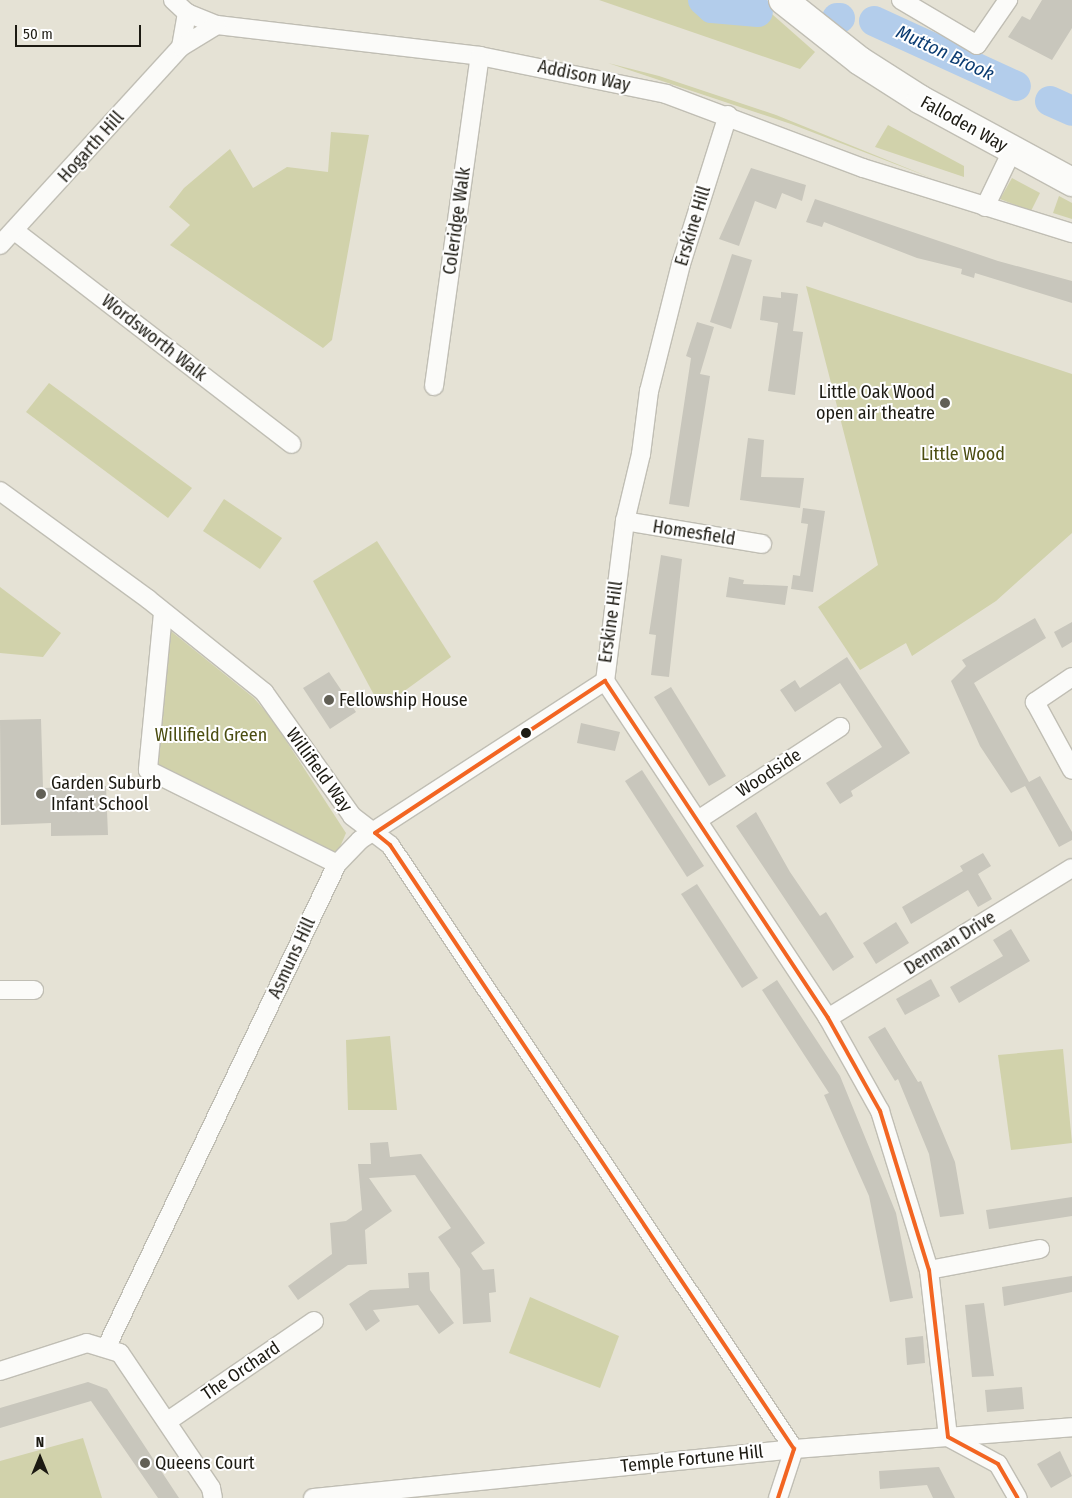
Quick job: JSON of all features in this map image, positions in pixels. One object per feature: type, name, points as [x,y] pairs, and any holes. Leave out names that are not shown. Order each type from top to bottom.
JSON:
[{"type":"highway","name":"Falloden Way","points":[[783,0],[860,61],[1012,151],[1072,182]]},
{"type":"highway","name":"Falloden Way","points":[[798,0],[860,61]]},
{"type":"street","name":"Addison Way","points":[[173,0],[187,13],[217,25],[375,40],[480,56],[600,78],[728,115],[863,168],[1072,233]]},
{"type":"street","points":[[901,0],[977,45],[1008,0]]},
{"type":"street","points":[[181,47],[187,13]]},
{"type":"street","name":"Hogarth Hill","points":[[0,245],[15,231],[181,47],[217,25]]},
{"type":"street","name":"Coleridge Walk","points":[[434,386],[480,56]]},
{"type":"street","name":"Erskine Hill","points":[[728,115],[681,264],[651,383],[641,454],[625,521],[604,681],[828,1018],[880,1111],[929,1270],[948,1437]]},
{"type":"street","points":[[985,207],[1012,151]]},
{"type":"street","name":"Wordsworth Walk","points":[[15,231],[292,444]]},
{"type":"street","name":"Willifield Way","points":[[0,491],[163,613],[264,692],[352,816],[390,845],[794,1449]]},
{"type":"street","name":"Homesfield","points":[[625,521],[762,544]]},
{"type":"street","points":[[163,613],[148,770],[337,864]]},
{"type":"street","points":[[1072,676],[1035,702],[1072,770]]},
{"type":"street","name":"Asmuns Hill","points":[[107,1346],[337,864],[360,840],[374,833],[604,681]]},
{"type":"street","name":"Woodside","points":[[698,820],[840,727]]},
{"type":"street","name":"Denman Drive","points":[[828,1018],[1072,868]]},
{"type":"street","points":[[0,990],[34,990]]},
{"type":"street","points":[[929,1270],[1040,1249]]},
{"type":"street","name":"The Orchard","points":[[168,1422],[314,1321]]},
{"type":"street","points":[[0,1371],[87,1343],[107,1346],[120,1353],[211,1488],[213,1498]]},
{"type":"street","name":"Temple Fortune Hill","points":[[313,1498],[794,1449],[1072,1427]]},
{"type":"street","points":[[948,1437],[998,1464],[1018,1498]]},
{"type":"street","points":[[778,1498],[794,1449]]},
{"type":"green space","points":[[599,0],[756,0],[815,52],[800,69]]},
{"type":"green space","points":[[608,63],[659,76],[776,115],[934,179],[791,124]]},
{"type":"green space","points":[[888,125],[964,166],[964,177],[875,147]]},
{"type":"green space","points":[[331,132],[369,135],[332,340],[323,348],[170,245],[190,225],[169,207],[184,188],[230,149],[253,188],[287,167],[328,172]]},
{"type":"green space","points":[[1012,178],[1040,193],[1031,211],[1000,199]]},
{"type":"green space","points":[[1059,196],[1072,203],[1072,219],[1053,213]]},
{"type":"green space","name":"Little Wood","points":[[806,286],[1072,374],[1072,533],[996,601],[912,656],[906,643],[860,670],[818,607],[878,565]]},
{"type":"green space","points":[[49,383],[192,488],[168,518],[26,412]]},
{"type":"green space","points":[[224,499],[282,538],[260,569],[203,531]]},
{"type":"green space","points":[[377,541],[451,657],[381,708],[313,581]]},
{"type":"green space","points":[[0,587],[61,633],[43,657],[0,653]]},
{"type":"green space","name":"Willifield Green","points":[[167,628],[254,698],[272,719],[346,833],[337,854],[152,768]]},
{"type":"green space","points":[[390,1036],[397,1110],[348,1110],[346,1040]]},
{"type":"green space","points":[[1063,1049],[1072,1143],[1011,1150],[998,1055]]},
{"type":"green space","points":[[530,1297],[619,1336],[600,1388],[509,1353]]},
{"type":"green space","points":[[83,1438],[102,1498],[0,1498],[0,1461]]},
{"type":"building","points":[[1042,0],[1072,0],[1072,28],[1052,60],[1008,37],[1022,16],[1030,20]]},
{"type":"building","points":[[751,168],[806,185],[802,201],[782,193],[776,209],[755,201],[739,246],[719,239]]},
{"type":"building","points":[[815,199],[998,261],[1072,281],[1072,303],[975,273],[974,278],[961,274],[962,269],[917,258],[824,222],[822,227],[806,222]]},
{"type":"building","points":[[732,254],[752,260],[731,329],[710,322]]},
{"type":"building","points":[[781,292],[798,294],[793,331],[803,332],[795,395],[768,391],[778,323],[760,320],[763,296],[781,298]]},
{"type":"building","points":[[697,322],[714,327],[700,374],[710,376],[689,507],[669,504],[691,358],[686,356]]},
{"type":"building","points":[[748,438],[764,440],[761,477],[804,478],[800,508],[740,500]]},
{"type":"building","points":[[803,508],[825,511],[813,592],[791,589],[793,575],[800,576],[808,524],[801,523]]},
{"type":"building","points":[[661,555],[682,559],[669,677],[651,675],[656,635],[649,634]]},
{"type":"building","points":[[729,577],[744,580],[743,584],[788,586],[785,605],[726,597]]},
{"type":"building","points":[[1035,618],[1046,638],[974,683],[1029,782],[1040,776],[1072,832],[1072,840],[1059,847],[1025,786],[1011,793],[980,746],[951,681],[966,666],[962,660]]},
{"type":"building","points":[[1072,622],[1072,642],[1062,648],[1054,632]]},
{"type":"building","points":[[847,657],[910,753],[851,791],[853,796],[840,804],[826,783],[882,747],[840,683],[795,712],[780,690],[795,680],[800,688]]},
{"type":"building","name":"Fellowship House","points":[[329,672],[356,712],[330,729],[303,688]]},
{"type":"building","points":[[671,687],[726,776],[709,786],[654,697]]},
{"type":"building","points":[[41,719],[43,788],[106,786],[108,835],[51,836],[51,823],[1,825],[0,720]]},
{"type":"building","points":[[581,723],[620,732],[615,751],[577,743]]},
{"type":"building","points":[[642,770],[704,866],[687,877],[625,781]]},
{"type":"building","points":[[756,812],[790,872],[820,916],[826,912],[854,957],[833,971],[736,826]]},
{"type":"building","points":[[983,853],[991,866],[978,874],[992,899],[978,907],[968,890],[911,924],[902,907],[963,871],[960,866]]},
{"type":"building","points":[[697,884],[758,978],[742,988],[681,894]]},
{"type":"building","points":[[896,922],[909,943],[876,964],[863,943]]},
{"type":"building","points":[[1011,929],[1030,961],[959,1003],[950,987],[1003,956],[993,940]]},
{"type":"building","points":[[931,979],[940,996],[905,1015],[896,999]]},
{"type":"building","points":[[777,980],[840,1076],[896,1213],[913,1298],[890,1302],[869,1196],[824,1095],[829,1093],[762,990]]},
{"type":"building","points":[[885,1027],[918,1082],[921,1081],[955,1162],[964,1214],[940,1217],[929,1154],[898,1079],[895,1081],[868,1037]]},
{"type":"building","points":[[388,1142],[390,1157],[421,1154],[485,1243],[471,1253],[483,1270],[494,1269],[496,1292],[489,1293],[491,1322],[463,1324],[460,1269],[438,1237],[451,1228],[415,1175],[369,1178],[392,1211],[365,1230],[367,1264],[348,1265],[298,1300],[288,1286],[332,1254],[330,1223],[346,1221],[362,1210],[358,1164],[371,1164],[370,1143]]},
{"type":"building","points":[[1072,1197],[1072,1216],[989,1229],[986,1210]]},
{"type":"building","points":[[429,1272],[430,1290],[454,1323],[439,1334],[418,1305],[373,1310],[380,1321],[366,1331],[349,1304],[370,1290],[409,1288],[408,1273]]},
{"type":"building","points":[[1072,1276],[1072,1292],[1004,1306],[1002,1287]]},
{"type":"building","points":[[984,1303],[994,1376],[972,1377],[965,1305]]},
{"type":"building","points":[[923,1336],[925,1363],[907,1365],[905,1338]]},
{"type":"building","name":"Queens Court","points":[[88,1382],[107,1389],[179,1498],[158,1498],[91,1401],[0,1428],[0,1408]]},
{"type":"building","points":[[1022,1387],[1024,1409],[987,1412],[985,1390]]},
{"type":"building","points":[[1060,1451],[1072,1476],[1051,1488],[1037,1464]]},
{"type":"building","points":[[939,1467],[955,1498],[933,1498],[927,1485],[880,1489],[879,1471]]},
{"type":"waterway","name":"Mutton Brook","points":[[703,0],[712,8],[758,12]]},
{"type":"waterway","name":"Mutton Brook","points":[[874,21],[1016,86]]},
{"type":"waterway","name":"Mutton Brook","points":[[1050,101],[1072,111]]},
{"type":"transit line","points":[[778,1498],[794,1449],[390,845],[375,833],[605,681],[828,1018],[880,1111],[929,1270],[948,1437],[998,1464],[1018,1498]]},
{"type":"place","name":"Little Oak Wood open air theatre","points":[[945,403]]},
{"type":"place","name":"Fellowship House","points":[[329,700]]},
{"type":"place","name":"Garden Suburb Infant School","points":[[41,794]]},
{"type":"place","name":"Queens Court","points":[[145,1463]]}]
